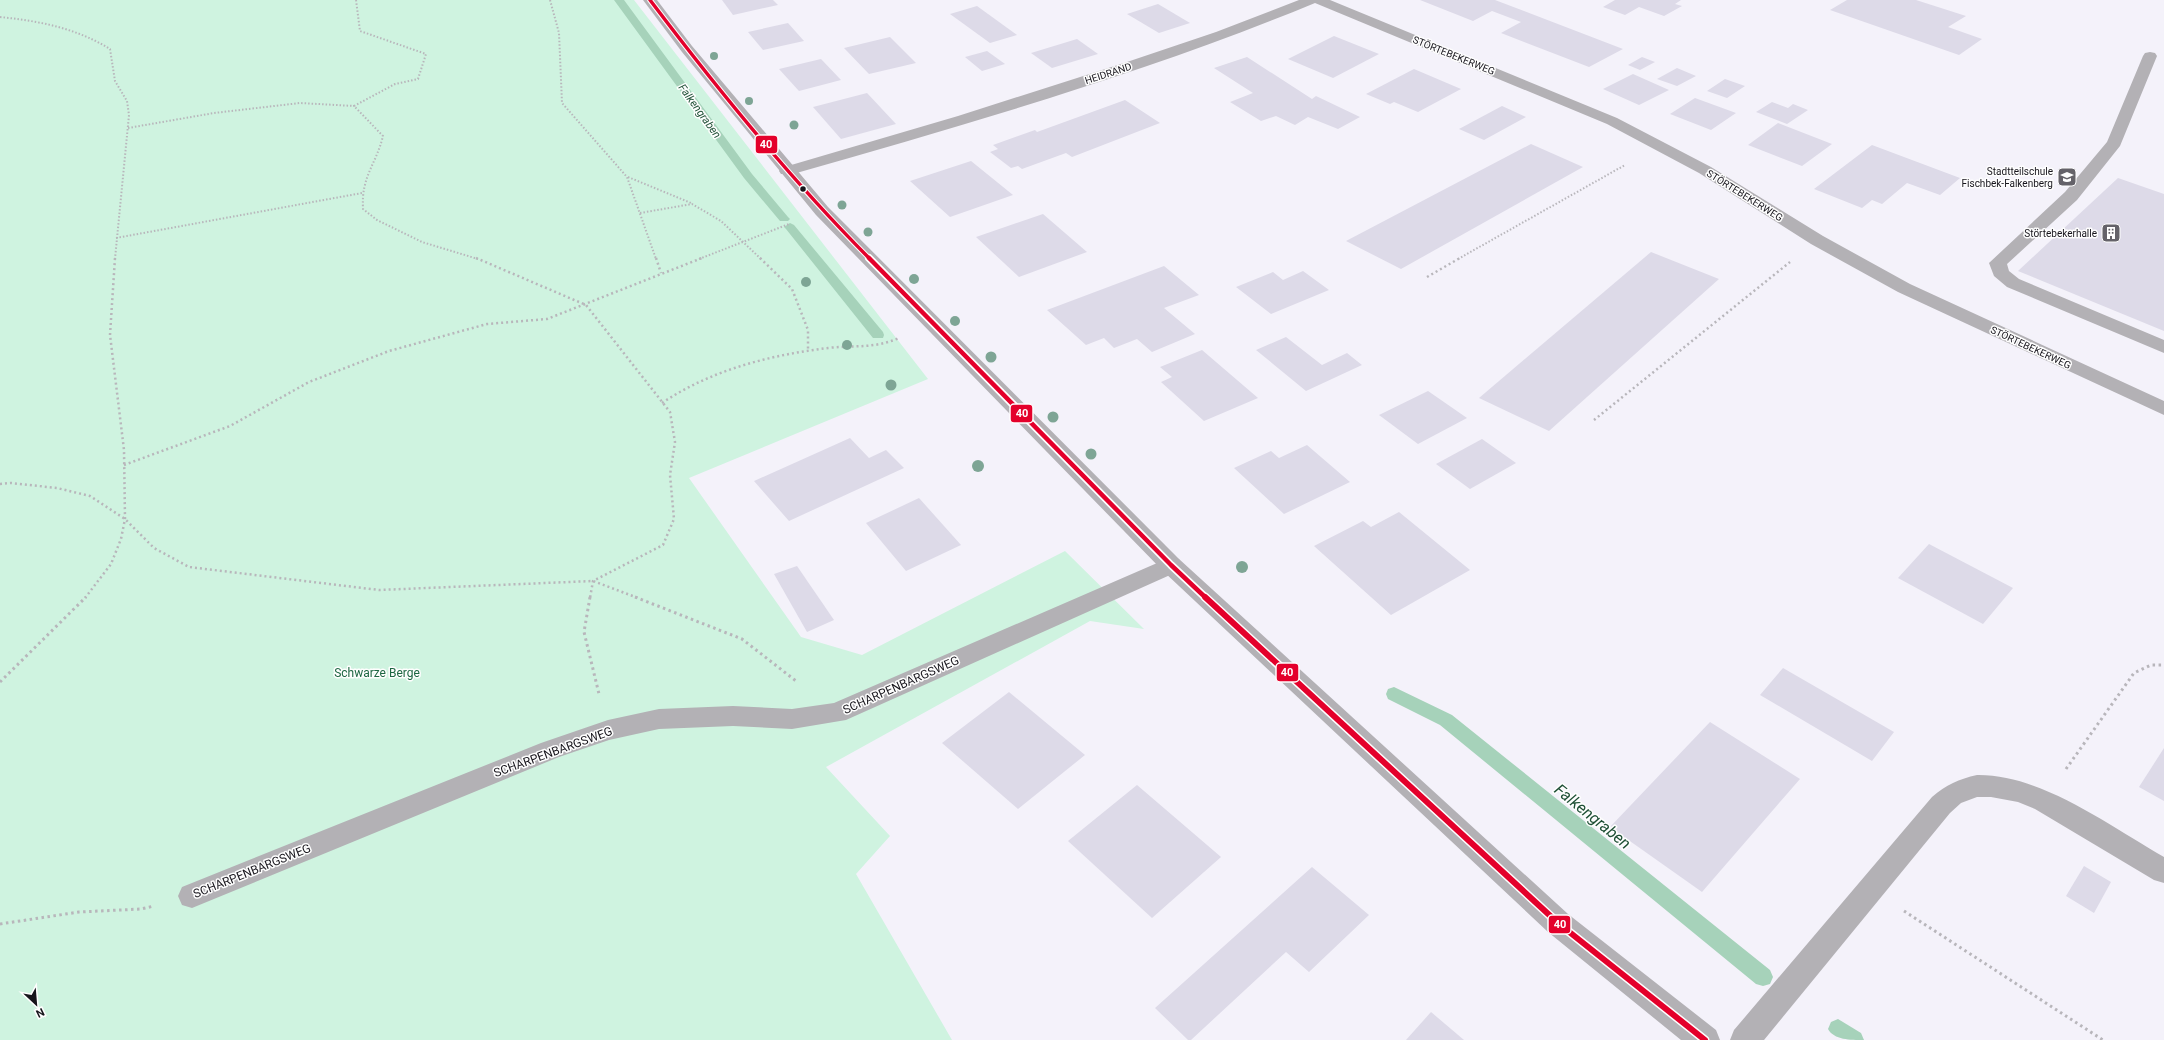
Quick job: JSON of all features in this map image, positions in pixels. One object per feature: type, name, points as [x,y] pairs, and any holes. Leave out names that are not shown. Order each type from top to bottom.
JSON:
[{"type":"street","points":[[650,0],[687,49],[822,211],[1171,565],[1340,723],[1558,923],[1705,1040]]},
{"type":"street","name":"HEIDRAND","points":[[787,170],[974,116],[1162,56],[1236,30],[1311,0]]},
{"type":"street","name":"STÖRTEBEKERWEG","points":[[1318,0],[1563,100],[1661,145],[1705,170],[1817,240],[1904,288],[2164,409]]},
{"type":"street","points":[[2150,56],[2114,143],[2071,196],[1998,263],[1998,268],[2001,273],[2013,283],[2164,347]]},
{"type":"street","name":"SCHARPENBARGSWEG","points":[[192,896],[550,750],[608,730],[659,719],[732,716],[792,719],[837,713],[1171,565]]},
{"type":"street","points":[[1745,1040],[1949,796],[1961,790],[1988,786],[2014,790],[2044,801],[2164,870]]},
{"type":"path","points":[[128,128],[214,113],[300,104],[354,106],[395,84],[418,79],[426,54],[360,31],[356,0]]},
{"type":"path","points":[[550,0],[559,33],[562,103],[627,177],[661,273]]},
{"type":"path","points":[[0,17],[36,21],[78,33],[97,41],[110,49],[116,81],[127,101],[130,115],[116,238],[110,335],[124,465],[125,518],[121,539],[111,564],[88,596],[0,682]]},
{"type":"path","points":[[354,106],[367,122],[383,136],[381,150],[370,166],[362,193],[363,209],[377,220],[422,242],[468,255],[586,305],[670,412],[675,442],[670,475],[674,519],[663,545],[593,581]]},
{"type":"path","points":[[1427,277],[1661,145]]},
{"type":"path","points":[[627,177],[692,204],[720,222],[792,289],[808,330],[808,350]]},
{"type":"path","points":[[116,238],[362,193]]},
{"type":"path","points":[[640,213],[692,204]]},
{"type":"path","points":[[124,465],[230,426],[309,382],[389,351],[487,324],[547,319],[586,305],[661,273],[822,211]]},
{"type":"path","points":[[1594,420],[1817,240]]},
{"type":"path","points":[[662,403],[675,393],[698,380],[760,361],[808,350],[835,347],[876,346],[935,326]]},
{"type":"path","points":[[0,484],[11,483],[57,488],[90,496],[125,518],[154,548],[189,567],[379,590],[593,581],[703,622],[742,639],[837,713]]},
{"type":"path","points":[[593,581],[584,632],[608,730]]},
{"type":"path","points":[[2044,801],[2134,673],[2151,665],[2164,665]]},
{"type":"path","name":"SCHARPENBARGSWEG","points":[[0,924],[79,912],[141,909],[192,896]]},
{"type":"path","points":[[1920,922],[2103,1040]]},
{"type":"green space","name":"Schwarze Berge","points":[[0,0],[634,0],[928,379],[689,478],[801,637],[862,655],[1065,551],[1144,629],[1090,621],[826,767],[890,836],[856,874],[952,1040],[0,1040]]},
{"type":"building","points":[[722,0],[773,0],[778,5],[733,15]]},
{"type":"building","points":[[1420,0],[1495,0],[1623,49],[1589,67],[1501,33],[1521,22],[1492,11],[1473,21]]},
{"type":"building","points":[[1615,0],[1681,0],[1675,4],[1682,6],[1664,16],[1639,7],[1625,15],[1603,7]]},
{"type":"building","points":[[1847,0],[1916,0],[1966,16],[1948,27],[1982,39],[1959,55],[1830,10]]},
{"type":"building","points":[[1158,4],[1190,23],[1159,33],[1127,14]]},
{"type":"building","points":[[977,6],[1017,35],[990,43],[950,14]]},
{"type":"building","points":[[788,23],[804,41],[763,50],[748,32]]},
{"type":"building","points":[[1334,36],[1379,54],[1333,78],[1288,59]]},
{"type":"building","points":[[890,37],[916,63],[869,74],[844,48]]},
{"type":"building","points":[[1077,39],[1098,54],[1052,68],[1031,53]]},
{"type":"building","points":[[987,51],[1005,64],[982,71],[965,57]]},
{"type":"building","points":[[1247,57],[1312,99],[1316,96],[1360,117],[1338,129],[1308,117],[1295,125],[1276,116],[1261,121],[1230,102],[1253,93],[1214,68]]},
{"type":"building","points":[[1642,57],[1655,62],[1640,70],[1628,65]]},
{"type":"building","points":[[821,59],[841,80],[799,91],[779,69]]},
{"type":"building","points":[[1677,68],[1696,76],[1677,86],[1657,79]]},
{"type":"building","points":[[1414,69],[1461,89],[1418,112],[1394,102],[1390,104],[1366,94]]},
{"type":"building","points":[[1633,74],[1669,90],[1639,105],[1603,89]]},
{"type":"building","points":[[1725,79],[1745,86],[1727,98],[1707,91]]},
{"type":"building","points":[[867,93],[896,124],[841,139],[813,107]]},
{"type":"building","points":[[1695,98],[1736,113],[1711,130],[1670,114]]},
{"type":"building","points":[[1125,100],[1160,123],[1072,157],[1066,153],[1022,169],[1018,166],[1011,168],[990,152],[998,149],[993,145],[1035,130],[1037,132]]},
{"type":"building","points":[[1772,102],[1788,108],[1793,104],[1808,110],[1787,124],[1756,112]]},
{"type":"building","points":[[1502,106],[1526,117],[1484,140],[1459,129]]},
{"type":"building","points":[[1778,123],[1832,144],[1802,166],[1748,145]]},
{"type":"building","points":[[1531,144],[1583,167],[1401,269],[1346,241]]},
{"type":"building","points":[[1872,145],[1960,178],[1940,195],[1907,183],[1882,204],[1872,200],[1862,208],[1814,189]]},
{"type":"building","points":[[971,161],[1013,195],[950,217],[910,181]]},
{"type":"building","name":"Störtebekerhalle","points":[[2118,178],[2164,194],[2164,331],[2018,271]]},
{"type":"building","points":[[1043,214],[1087,252],[1019,277],[976,237]]},
{"type":"building","points":[[1651,252],[1719,279],[1549,431],[1479,398]]},
{"type":"building","points":[[1164,266],[1199,295],[1164,308],[1195,334],[1152,352],[1137,339],[1114,348],[1104,338],[1086,345],[1047,310]]},
{"type":"building","points":[[1303,271],[1329,290],[1271,314],[1236,287],[1273,272],[1283,280]]},
{"type":"building","points":[[1286,337],[1322,365],[1347,353],[1362,365],[1306,391],[1256,350]]},
{"type":"building","points":[[1202,350],[1258,398],[1204,421],[1161,382],[1172,377],[1160,367]]},
{"type":"building","points":[[1428,391],[1467,418],[1418,444],[1379,415]]},
{"type":"building","points":[[850,438],[869,458],[886,450],[904,468],[789,521],[754,481]]},
{"type":"building","points":[[1482,439],[1516,463],[1470,489],[1436,464]]},
{"type":"building","points":[[1307,445],[1350,482],[1284,514],[1234,468],[1271,451],[1279,458]]},
{"type":"building","points":[[919,498],[961,545],[906,571],[866,523]]},
{"type":"building","points":[[1399,512],[1470,570],[1391,615],[1314,546],[1363,521],[1371,527]]},
{"type":"building","points":[[1929,544],[2013,588],[1983,624],[1898,578]]},
{"type":"building","points":[[797,566],[834,620],[807,632],[774,574]]},
{"type":"building","points":[[1783,668],[1894,732],[1872,761],[1760,695]]},
{"type":"building","points":[[1009,692],[1085,755],[1018,809],[942,743]]},
{"type":"building","points":[[1710,722],[1800,779],[1702,892],[1610,827]]},
{"type":"building","points":[[2164,748],[2164,801],[2139,787]]},
{"type":"building","points":[[1137,785],[1221,857],[1152,918],[1068,841]]},
{"type":"building","points":[[2084,866],[2111,882],[2094,913],[2066,896]]},
{"type":"building","points":[[1312,867],[1369,915],[1309,972],[1286,952],[1191,1040],[1188,1040],[1155,1008]]},
{"type":"building","points":[[1431,1012],[1464,1040],[1406,1040]]},
{"type":"waterway","name":"Falkengraben","points":[[619,0],[748,176],[784,219]]},
{"type":"waterway","name":"Falkengraben","points":[[790,227],[878,335]]},
{"type":"waterway","name":"Falkengraben","points":[[1394,694],[1446,720],[1763,977]]},
{"type":"waterway","name":"Falkengraben","points":[[1838,1029],[1854,1040]]},
{"type":"transit line","name":"40","points":[[650,0],[687,49],[822,211],[1171,565],[1558,923],[1705,1040]]},
{"type":"place","name":"Stadtteilschule Fischbek-Falkenberg","points":[[2067,177]]},
{"type":"place","name":"Störtebekerhalle","points":[[2111,233]]}]
